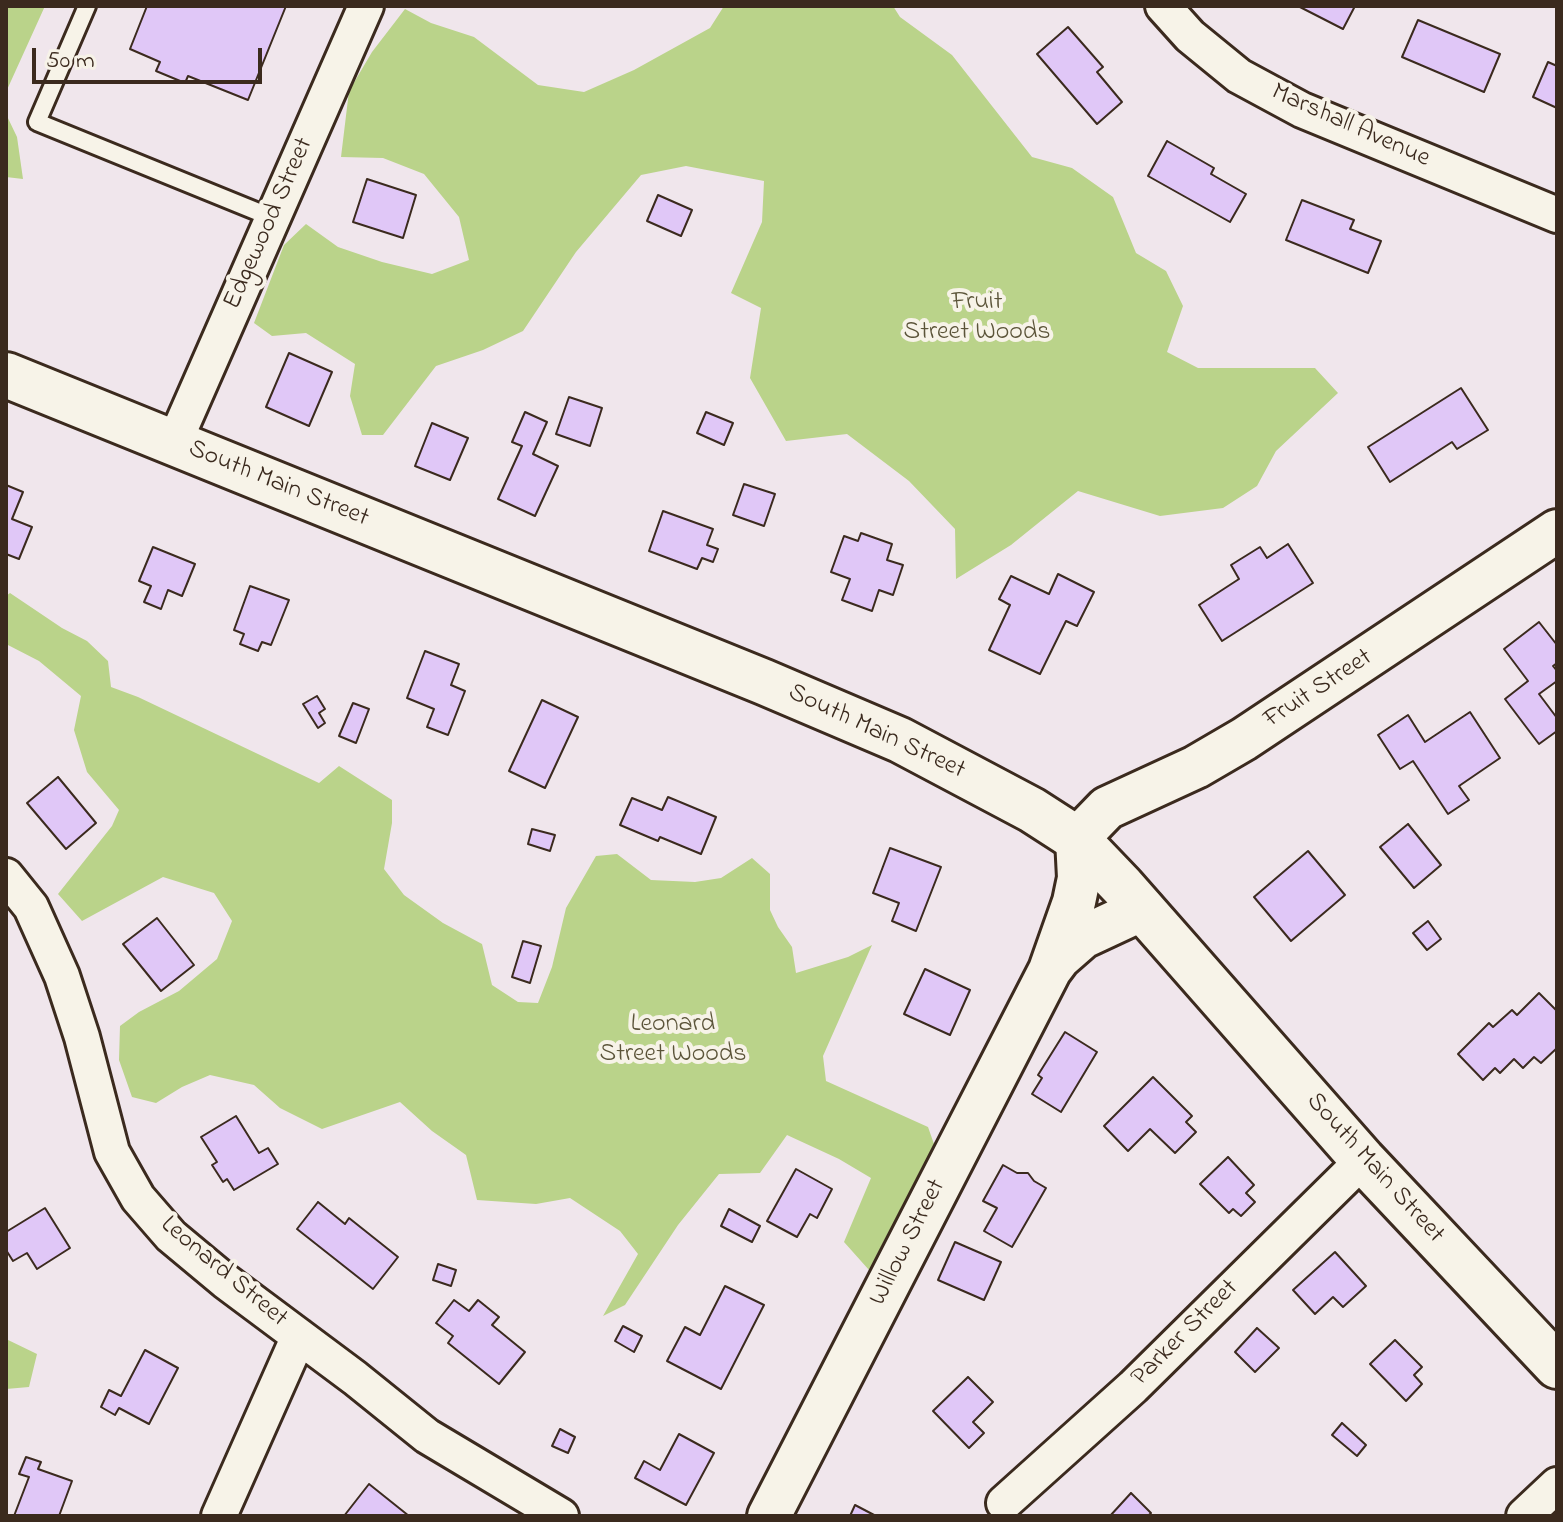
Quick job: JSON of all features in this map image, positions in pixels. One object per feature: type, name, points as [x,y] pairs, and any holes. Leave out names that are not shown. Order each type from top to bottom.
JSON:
[{"type":"main road","name":"South Main Street","points":[[6,375],[764,682],[900,740],[1032,810],[1077,839],[1143,909],[1363,1160],[1557,1366]]},
{"type":"street","name":"Edgewood Street","points":[[174,443],[366,6]]},
{"type":"street","name":"Marshall Avenue","points":[[1163,6],[1190,36],[1239,76],[1302,110],[1557,215]]},
{"type":"street","name":"Fruit Street","points":[[1077,839],[1107,808],[1196,767],[1244,739],[1557,531]]},
{"type":"street","points":[[1050,970],[1061,946],[1079,878],[1077,839]]},
{"type":"street","name":"Leonard Street","points":[[6,876],[31,907],[62,976],[82,1037],[112,1152],[138,1198],[171,1236],[225,1281],[427,1436],[561,1516]]},
{"type":"street","points":[[1050,970],[1083,937],[1143,909]]},
{"type":"street","name":"Willow Street","points":[[769,1516],[1050,970]]},
{"type":"street","name":"Parker Street","points":[[1004,1503],[1133,1387],[1363,1160]]},
{"type":"street","points":[[219,1516],[299,1336]]},
{"type":"street","points":[[1524,1516],[1557,1485]]},
{"type":"lane","points":[[87,6],[37,122],[273,218]]},
{"type":"green space","points":[[6,6],[45,6],[6,92]]},
{"type":"green space","name":"Fruit Street Woods","points":[[724,6],[893,6],[900,17],[952,55],[1032,157],[1072,168],[1113,197],[1136,253],[1166,271],[1183,306],[1167,352],[1198,368],[1315,368],[1338,393],[1276,451],[1257,486],[1223,508],[1160,516],[1078,491],[1011,545],[956,579],[955,529],[909,481],[847,434],[786,441],[750,378],[761,308],[731,293],[762,222],[764,181],[686,166],[641,175],[576,252],[523,331],[483,350],[436,366],[383,435],[362,435],[350,396],[355,364],[306,333],[272,336],[254,323],[284,245],[306,224],[338,247],[432,274],[469,260],[459,217],[424,174],[383,158],[341,157],[349,91],[372,52],[405,9],[431,23],[474,37],[538,85],[584,92],[634,70],[710,28]]},
{"type":"green space","points":[[6,114],[17,137],[23,179],[6,177]]},
{"type":"green space","name":"Leonard Street Woods","points":[[10,593],[87,641],[108,661],[111,687],[319,783],[339,766],[392,800],[392,823],[384,869],[404,895],[443,923],[482,944],[492,985],[518,1002],[538,1003],[552,967],[566,908],[596,856],[617,854],[651,880],[695,882],[721,878],[752,858],[770,874],[770,910],[792,947],[796,973],[848,957],[872,945],[823,1056],[826,1081],[928,1127],[934,1144],[869,1270],[844,1242],[871,1178],[787,1135],[760,1173],[719,1174],[678,1225],[625,1305],[603,1316],[638,1254],[620,1231],[570,1198],[536,1204],[477,1200],[466,1155],[432,1131],[400,1102],[322,1129],[280,1108],[254,1085],[210,1075],[156,1103],[132,1097],[119,1060],[120,1026],[179,991],[217,959],[232,921],[214,893],[163,877],[82,921],[58,894],[112,826],[119,810],[87,772],[74,730],[81,696],[39,661],[6,644],[6,596]]},
{"type":"green space","points":[[6,1339],[37,1354],[29,1387],[6,1389]]},
{"type":"building","points":[[147,6],[286,6],[248,100],[188,76],[185,83],[156,71],[160,62],[130,49]]},
{"type":"building","points":[[1298,6],[1355,6],[1343,29]]},
{"type":"building","points":[[1418,20],[1500,54],[1484,92],[1402,57]]},
{"type":"building","points":[[1068,27],[1103,67],[1097,72],[1122,102],[1097,124],[1037,54]]},
{"type":"building","points":[[1548,62],[1557,66],[1557,108],[1533,97]]},
{"type":"building","points":[[1167,141],[1214,168],[1211,174],[1246,194],[1230,222],[1148,176]]},
{"type":"building","points":[[367,179],[416,195],[403,238],[353,222]]},
{"type":"building","points":[[658,195],[692,210],[681,236],[647,221]]},
{"type":"building","points":[[1302,200],[1354,220],[1350,229],[1381,241],[1368,273],[1286,240]]},
{"type":"building","points":[[289,353],[332,372],[309,426],[266,407]]},
{"type":"building","points":[[1461,388],[1488,430],[1457,449],[1452,442],[1390,482],[1368,447]]},
{"type":"building","points":[[569,397],[602,408],[590,446],[556,434]]},
{"type":"building","points":[[525,412],[547,422],[533,454],[558,466],[535,516],[498,499],[522,446],[512,442]]},
{"type":"building","points":[[706,412],[733,423],[724,445],[697,433]]},
{"type":"building","points":[[432,423],[468,438],[450,480],[415,466]]},
{"type":"building","points":[[744,484],[775,494],[764,526],[733,515]]},
{"type":"building","points":[[6,485],[23,492],[12,519],[32,527],[19,559],[6,554]]},
{"type":"building","points":[[663,511],[713,529],[707,545],[718,549],[713,562],[702,558],[697,569],[649,551]]},
{"type":"building","points":[[861,533],[892,544],[887,560],[903,565],[893,595],[879,590],[872,611],[842,600],[850,579],[831,572],[844,536],[858,541]]},
{"type":"building","points":[[1288,544],[1313,583],[1222,641],[1199,605],[1239,579],[1231,565],[1260,547],[1267,558]]},
{"type":"building","points":[[153,547],[195,564],[182,596],[168,590],[161,609],[144,602],[151,586],[139,581]]},
{"type":"building","points":[[1058,574],[1094,592],[1077,626],[1066,621],[1040,674],[989,650],[1010,605],[999,599],[1011,576],[1049,594]]},
{"type":"building","points":[[250,586],[289,600],[271,645],[262,642],[258,651],[240,644],[244,634],[234,630]]},
{"type":"building","points":[[1539,622],[1557,645],[1557,663],[1553,666],[1557,671],[1557,681],[1539,694],[1557,718],[1557,731],[1539,744],[1505,699],[1528,681],[1504,649]]},
{"type":"building","points":[[425,651],[459,664],[451,685],[465,691],[448,735],[427,727],[434,709],[407,698]]},
{"type":"building","points":[[317,696],[325,709],[319,713],[325,723],[318,728],[303,704]]},
{"type":"building","points":[[542,700],[578,717],[545,788],[509,771]]},
{"type":"building","points":[[353,703],[369,709],[356,743],[339,736]]},
{"type":"building","points":[[1470,712],[1500,758],[1459,786],[1469,800],[1448,814],[1413,761],[1400,769],[1378,735],[1408,715],[1425,742]]},
{"type":"building","points":[[58,777],[96,823],[66,849],[27,803]]},
{"type":"building","points":[[668,797],[716,817],[701,854],[620,825],[632,798],[662,810]]},
{"type":"building","points":[[1408,824],[1441,865],[1414,888],[1380,847]]},
{"type":"building","points":[[532,829],[555,835],[550,851],[528,844]]},
{"type":"building","points":[[890,848],[941,867],[916,931],[892,921],[899,903],[873,893]]},
{"type":"building","points":[[1308,851],[1345,895],[1291,941],[1254,897]]},
{"type":"building","points":[[157,918],[194,965],[161,991],[123,944]]},
{"type":"building","points":[[1428,921],[1441,939],[1427,950],[1413,933]]},
{"type":"building","points":[[523,941],[541,946],[530,983],[512,977]]},
{"type":"building","points":[[925,969],[970,990],[950,1035],[904,1014]]},
{"type":"building","points":[[1539,993],[1557,1011],[1557,1048],[1541,1063],[1534,1057],[1523,1068],[1514,1059],[1500,1073],[1495,1068],[1483,1080],[1458,1054],[1489,1023],[1493,1027],[1512,1010],[1517,1015]]},
{"type":"building","points":[[1065,1032],[1097,1052],[1061,1112],[1032,1094],[1042,1078],[1038,1075]]},
{"type":"building","points":[[1153,1077],[1192,1116],[1186,1122],[1196,1132],[1175,1153],[1150,1129],[1128,1151],[1104,1126]]},
{"type":"building","points":[[236,1116],[259,1153],[268,1148],[278,1164],[234,1190],[227,1179],[223,1182],[212,1165],[217,1162],[201,1137]]},
{"type":"building","points":[[1228,1157],[1254,1185],[1246,1193],[1255,1202],[1241,1216],[1233,1209],[1229,1213],[1200,1184]]},
{"type":"building","points":[[1003,1165],[1017,1173],[1028,1173],[1046,1188],[1012,1247],[984,1231],[997,1208],[983,1201]]},
{"type":"building","points":[[796,1169],[832,1189],[817,1218],[810,1214],[797,1237],[767,1221]]},
{"type":"building","points":[[318,1202],[345,1224],[349,1218],[398,1257],[373,1289],[297,1229]]},
{"type":"building","points":[[45,1208],[70,1248],[37,1269],[27,1253],[13,1261],[6,1250],[6,1232]]},
{"type":"building","points":[[729,1209],[760,1226],[752,1242],[721,1226]]},
{"type":"building","points":[[955,1242],[1001,1262],[984,1300],[938,1280]]},
{"type":"building","points":[[1335,1252],[1366,1286],[1343,1307],[1333,1297],[1315,1314],[1293,1290]]},
{"type":"building","points":[[438,1264],[456,1270],[451,1286],[433,1280]]},
{"type":"building","points":[[725,1286],[764,1305],[721,1389],[667,1361],[685,1327],[700,1335]]},
{"type":"building","points":[[454,1300],[469,1311],[478,1300],[499,1317],[492,1325],[525,1352],[499,1384],[448,1343],[453,1336],[436,1323]]},
{"type":"building","points":[[623,1326],[642,1336],[634,1352],[615,1341]]},
{"type":"building","points":[[1257,1328],[1279,1348],[1255,1372],[1235,1352]]},
{"type":"building","points":[[1395,1340],[1422,1367],[1414,1375],[1422,1384],[1406,1401],[1370,1364]]},
{"type":"building","points":[[145,1350],[178,1368],[149,1424],[119,1408],[115,1415],[101,1407],[109,1390],[121,1396]]},
{"type":"building","points":[[968,1377],[993,1402],[973,1422],[984,1433],[969,1448],[933,1411]]},
{"type":"building","points":[[1342,1423],[1366,1445],[1357,1456],[1332,1435]]},
{"type":"building","points":[[560,1429],[575,1437],[568,1453],[552,1446]]},
{"type":"building","points":[[679,1434],[714,1453],[686,1505],[635,1478],[644,1461],[660,1470]]},
{"type":"building","points":[[26,1457],[41,1462],[38,1469],[72,1481],[59,1516],[14,1516],[29,1477],[19,1474]]},
{"type":"building","points":[[369,1484],[409,1516],[344,1516]]},
{"type":"building","points":[[1131,1493],[1151,1513],[1148,1516],[1110,1516]]},
{"type":"building","points":[[855,1505],[876,1516],[850,1516]]}]
